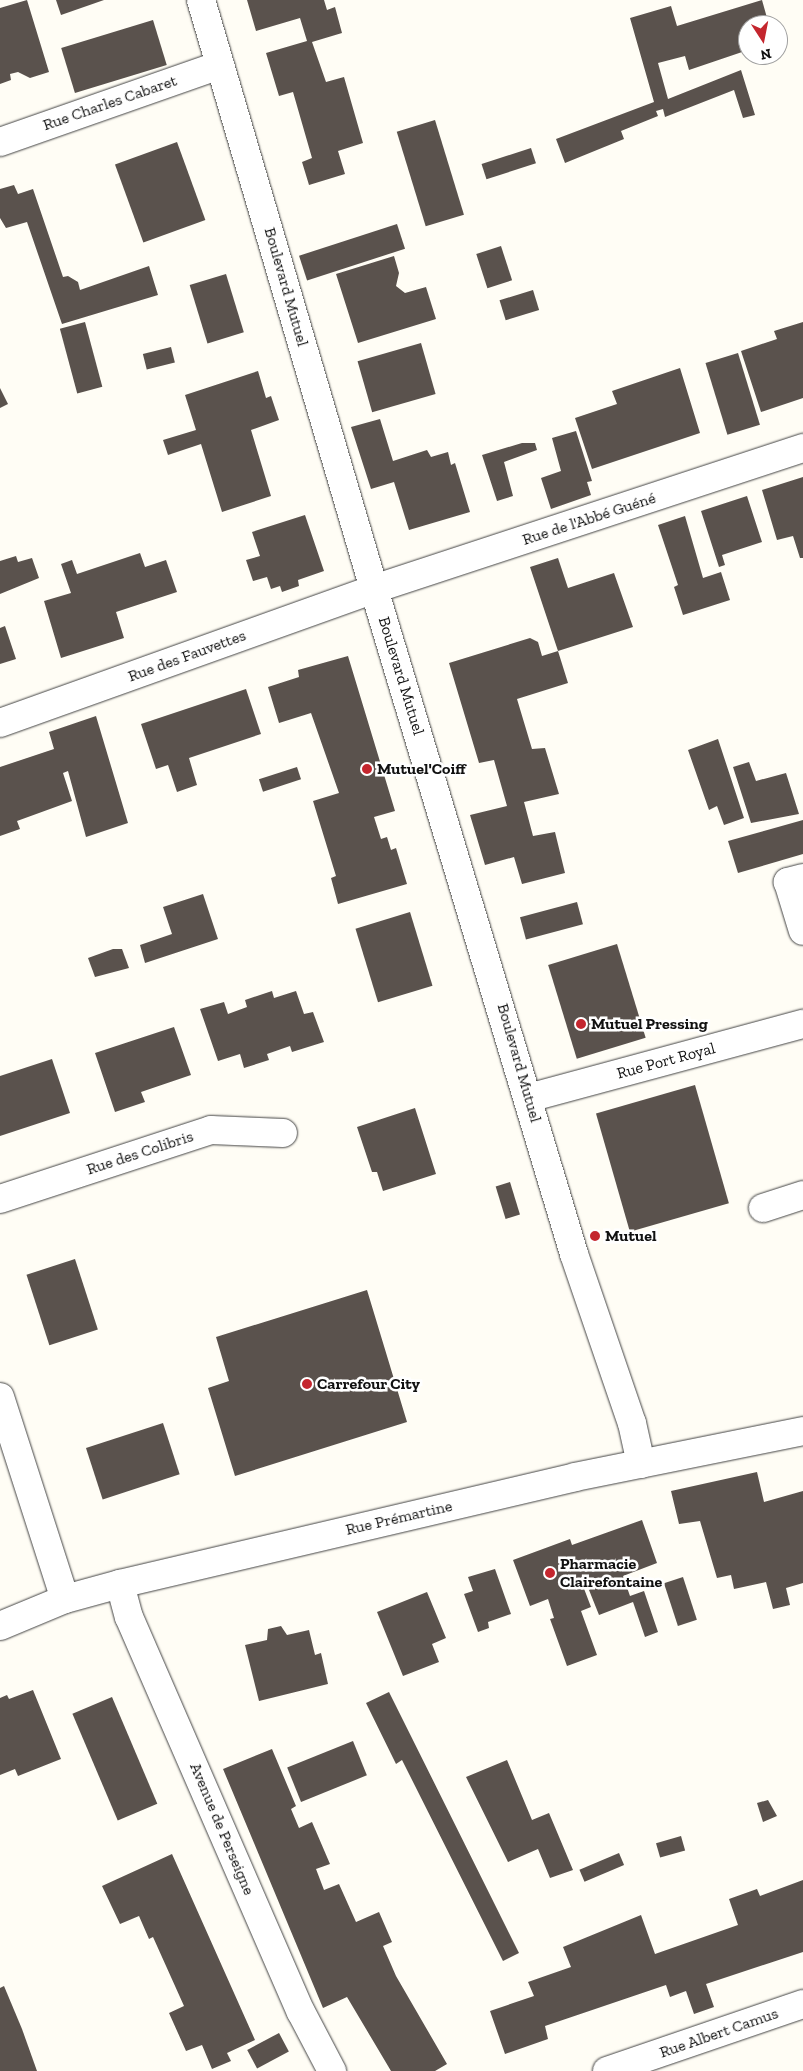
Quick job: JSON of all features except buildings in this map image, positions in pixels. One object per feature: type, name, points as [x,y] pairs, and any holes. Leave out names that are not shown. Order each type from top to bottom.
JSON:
[{"type":"street","name":"Boulevard Mutuel","points":[[200,0],[374,589],[574,1254],[632,1423],[641,1464]]},
{"type":"street","name":"Rue Charles Cabaret","points":[[0,142],[220,65]]},
{"type":"street","name":"Rue de l'Abbé Guéné","points":[[374,589],[803,448]]},
{"type":"street","name":"Rue des Fauvettes","points":[[0,723],[374,589]]},
{"type":"street","points":[[803,878],[788,882],[803,931]]},
{"type":"street","name":"Rue Port Royal","points":[[528,1098],[803,1024]]},
{"type":"street","name":"Rue des Colibris","points":[[0,1199],[212,1130],[283,1134]]},
{"type":"street","points":[[763,1208],[803,1195]]},
{"type":"street","points":[[0,1398],[65,1599]]},
{"type":"street","name":"Rue Prémartine","points":[[0,1626],[65,1599],[120,1584],[641,1464],[803,1431]]},
{"type":"street","name":"Avenue de Perseigne","points":[[120,1584],[129,1617],[168,1707],[301,2012],[332,2071]]},
{"type":"street","name":"Rue Albert Camus","points":[[607,2071],[803,2004]]},
{"type":"place","name":"Mutuel'Coiff","points":[[367,769]]},
{"type":"place","name":"Mutuel Pressing","points":[[581,1024]]},
{"type":"place","name":"Mutuel","points":[[595,1236]]},
{"type":"place","name":"Carrefour City","points":[[307,1384]]},
{"type":"place","name":"Pharmacie Clairefontaine","points":[[550,1573]]}]
